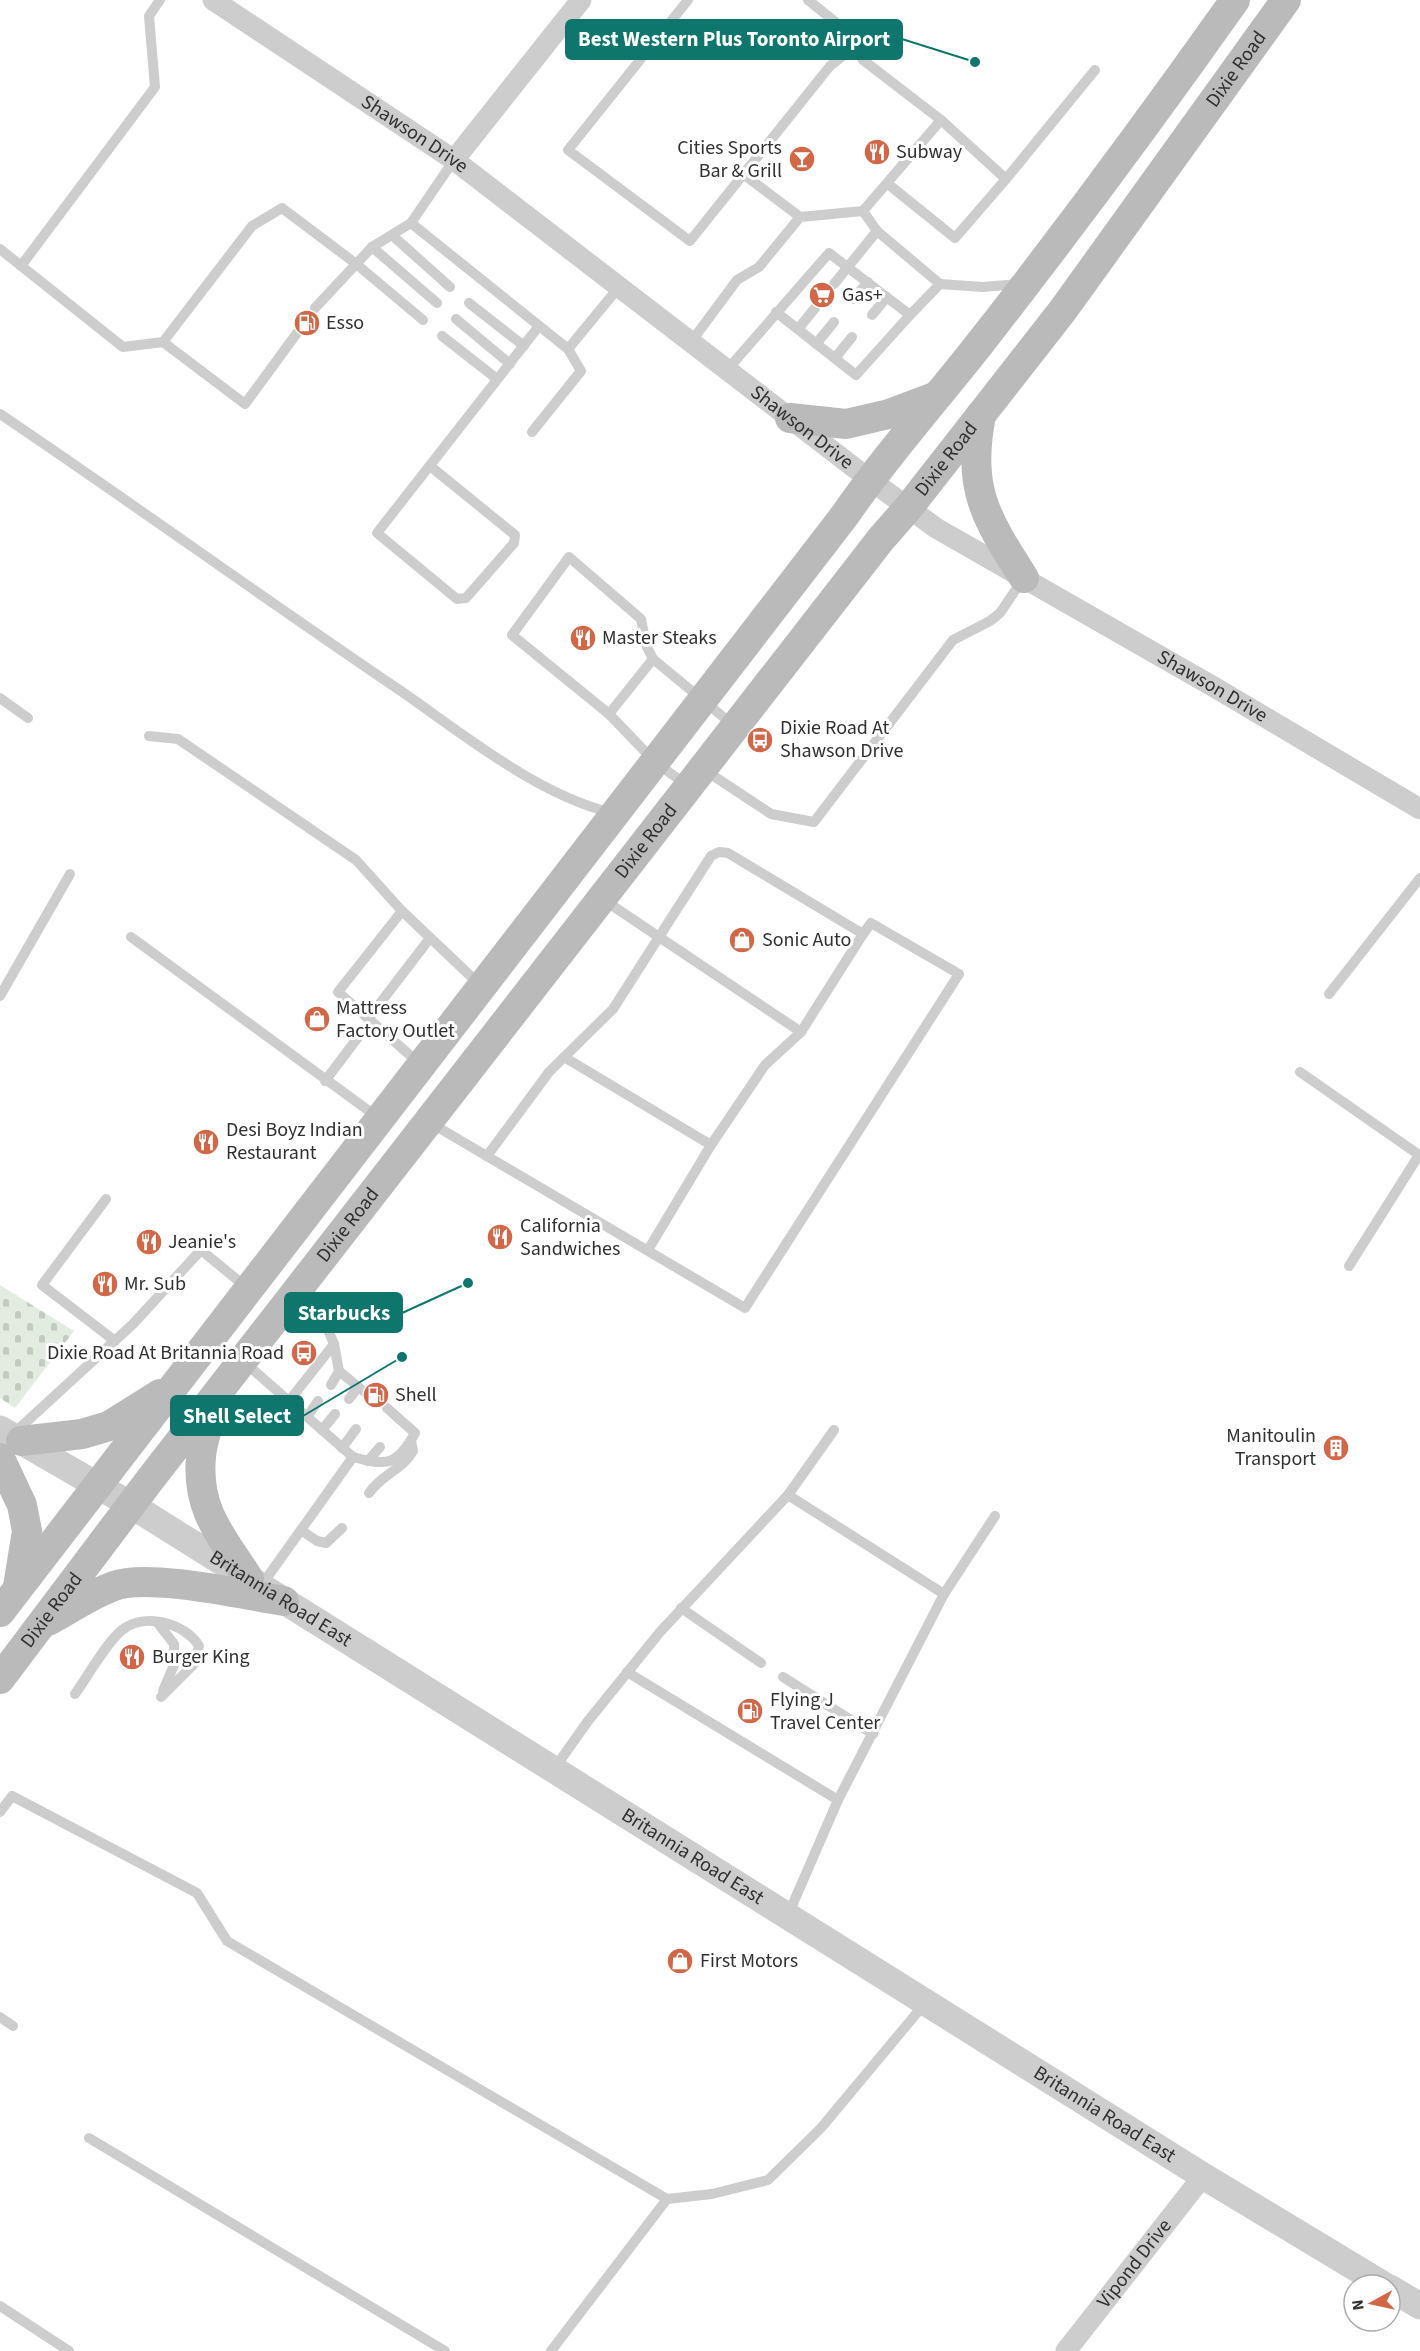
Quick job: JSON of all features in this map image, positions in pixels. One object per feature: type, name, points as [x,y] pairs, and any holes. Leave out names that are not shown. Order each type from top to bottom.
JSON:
[{"type":"main road","name":"Dixie Road","points":[[9,1600],[845,515],[869,479],[1026,283],[1235,0]]},
{"type":"main road","name":"Dixie Road","points":[[0,1679],[131,1505],[880,539],[909,507],[1063,310],[1286,0]]},
{"type":"main road","points":[[790,418],[846,423],[890,414],[937,396]]},
{"type":"main road","points":[[981,415],[975,469],[979,495],[991,523],[1024,578]]},
{"type":"main road","points":[[9,1600],[27,1531],[8,1441],[82,1434],[109,1426],[175,1385]]},
{"type":"main road","points":[[218,1394],[201,1456],[201,1489],[208,1517],[265,1589]]},
{"type":"main road","points":[[40,1625],[113,1586],[135,1581],[265,1589]]},
{"type":"street","name":"Shawson Drive","points":[[213,0],[454,160],[936,528],[1214,687],[1420,809]]},
{"type":"street","points":[[454,160],[581,0]]},
{"type":"street","name":"Britannia Road East","points":[[8,1441],[131,1505],[1203,2176],[1364,2273]]},
{"type":"street","name":"Vipond Drive","points":[[1066,2351],[1203,2176]]},
{"type":"street","points":[[1402,2295],[1420,2306]]},
{"type":"lane","points":[[21,266],[155,87],[149,16],[160,0]]},
{"type":"lane","points":[[688,0],[567,150],[690,241],[830,66],[855,46]]},
{"type":"lane","points":[[808,0],[843,28],[863,60],[942,120],[1006,178]]},
{"type":"lane","points":[[888,184],[956,238],[1095,70]]},
{"type":"lane","points":[[743,174],[800,217],[863,211],[942,120]]},
{"type":"lane","points":[[315,308],[372,247],[411,223],[454,160]]},
{"type":"lane","points":[[163,342],[252,226],[282,208],[355,263],[423,320]]},
{"type":"lane","points":[[863,211],[877,231],[939,284],[955,287],[983,287],[1026,283]]},
{"type":"lane","points":[[691,342],[737,280],[759,267],[800,217]]},
{"type":"lane","points":[[411,223],[568,350],[581,371],[532,432]]},
{"type":"lane","points":[[834,284],[877,231]]},
{"type":"lane","points":[[393,236],[450,287]]},
{"type":"lane","points":[[372,247],[437,303]]},
{"type":"lane","points":[[0,249],[123,347],[163,342],[245,404],[297,333]]},
{"type":"lane","points":[[726,369],[829,253],[909,315]]},
{"type":"lane","points":[[853,299],[868,282]]},
{"type":"lane","points":[[776,312],[856,375],[939,284]]},
{"type":"lane","points":[[568,350],[619,287]]},
{"type":"lane","points":[[872,315],[887,297]]},
{"type":"lane","points":[[470,303],[524,346]]},
{"type":"lane","points":[[798,329],[815,308]]},
{"type":"lane","points":[[456,319],[510,363]]},
{"type":"lane","points":[[816,344],[834,322]]},
{"type":"lane","points":[[430,466],[515,535],[514,543],[466,598],[457,599],[377,533],[539,326]]},
{"type":"lane","points":[[442,336],[497,379]]},
{"type":"lane","points":[[835,358],[852,337]]},
{"type":"lane","points":[[0,414],[250,589],[536,782],[593,808],[616,813]]},
{"type":"lane","points":[[735,727],[653,659],[646,645],[641,619],[569,557],[512,635],[609,714],[655,762],[696,778],[771,814],[814,822],[953,640],[990,621],[1000,613],[1024,578]]},
{"type":"lane","points":[[609,714],[653,659]]},
{"type":"lane","points":[[0,698],[28,718]]},
{"type":"lane","points":[[149,736],[178,739],[356,860],[402,911],[482,987]]},
{"type":"lane","points":[[487,1156],[549,1071],[613,1009],[711,856],[719,852],[728,853],[863,934]]},
{"type":"lane","points":[[0,996],[70,874]]},
{"type":"lane","points":[[1329,994],[1420,878]]},
{"type":"lane","points":[[602,898],[801,1032]]},
{"type":"lane","points":[[402,911],[338,992],[422,1065]]},
{"type":"lane","points":[[429,1122],[648,1251],[746,1308],[959,974],[871,923],[801,1032],[765,1065],[711,1145],[648,1251]]},
{"type":"lane","points":[[131,937],[380,1119]]},
{"type":"lane","points":[[368,1019],[430,938]]},
{"type":"lane","points":[[325,1081],[359,1036]]},
{"type":"lane","points":[[564,1057],[711,1145]]},
{"type":"lane","points":[[1300,1072],[1420,1155],[1349,1266]]},
{"type":"lane","points":[[106,1199],[42,1285],[115,1341]]},
{"type":"lane","points":[[8,1441],[134,1324],[201,1250],[249,1289]]},
{"type":"lane","points":[[297,1292],[325,1323],[334,1344],[339,1371],[362,1391],[349,1399]]},
{"type":"lane","points":[[289,1401],[334,1344]]},
{"type":"lane","points":[[243,1361],[353,1457],[379,1464],[391,1462],[411,1441],[415,1433],[387,1408]]},
{"type":"lane","points":[[331,1385],[339,1371]]},
{"type":"lane","points":[[307,1417],[318,1401]]},
{"type":"lane","points":[[322,1430],[335,1414]]},
{"type":"lane","points":[[394,1432],[403,1422]]},
{"type":"lane","points":[[342,1448],[356,1429]]},
{"type":"lane","points":[[554,1769],[588,1721],[681,1608],[788,1495],[834,1430]]},
{"type":"lane","points":[[369,1493],[376,1482],[394,1472],[408,1460],[413,1451],[411,1441]]},
{"type":"lane","points":[[368,1461],[380,1447]]},
{"type":"lane","points":[[265,1589],[301,1530],[353,1457]]},
{"type":"lane","points":[[788,1495],[944,1594]]},
{"type":"lane","points":[[788,1915],[838,1800],[944,1594],[995,1516]]},
{"type":"lane","points":[[301,1530],[317,1541],[326,1543],[342,1528]]},
{"type":"lane","points":[[681,1608],[761,1663]]},
{"type":"lane","points":[[75,1694],[123,1629],[137,1623],[157,1622],[169,1622],[193,1636],[199,1646],[194,1664],[161,1697],[174,1665],[174,1644],[157,1622]]},
{"type":"lane","points":[[627,1672],[838,1800]]},
{"type":"lane","points":[[783,1677],[873,1734]]},
{"type":"lane","points":[[0,1812],[12,1796],[197,1893],[227,1941],[667,2199],[712,2194],[768,2180],[821,2128],[926,2002]]},
{"type":"lane","points":[[0,2017],[13,2026]]},
{"type":"lane","points":[[89,2138],[445,2351]]},
{"type":"lane","points":[[551,2351],[667,2199]]},
{"type":"lane","points":[[0,2306],[69,2351]]},
{"type":"green space","points":[[0,1285],[74,1331],[15,1408],[0,1398]]},
{"type":"place","name":"Best Western Plus Toronto Airport","points":[[975,62]]},
{"type":"place","name":"Subway","points":[[877,152]]},
{"type":"place","name":"Cities Sports Bar & Grill","points":[[802,159]]},
{"type":"place","name":"Gas+","points":[[822,295]]},
{"type":"place","name":"Esso","points":[[307,323]]},
{"type":"place","name":"Master Steaks","points":[[583,638]]},
{"type":"place","name":"Dixie Road At Shawson Drive","points":[[760,740]]},
{"type":"place","name":"Sonic Auto","points":[[742,940]]},
{"type":"place","name":"Mattress Factory Outlet","points":[[317,1019]]},
{"type":"place","name":"Desi Boyz Indian Restaurant","points":[[206,1142]]},
{"type":"place","name":"California Sandwiches","points":[[500,1237]]},
{"type":"place","name":"Jeanie's","points":[[149,1242]]},
{"type":"place","name":"Starbucks","points":[[468,1283]]},
{"type":"place","name":"Mr. Sub","points":[[105,1284]]},
{"type":"place","name":"Dixie Road At Britannia Road","points":[[304,1353]]},
{"type":"place","name":"Shell Select","points":[[402,1357]]},
{"type":"place","name":"Shell","points":[[376,1395]]},
{"type":"place","name":"Manitoulin Transport","points":[[1336,1448]]},
{"type":"place","name":"Burger King","points":[[132,1657]]},
{"type":"place","name":"Flying J Travel Center","points":[[750,1711]]},
{"type":"place","name":"First Motors","points":[[680,1961]]}]
